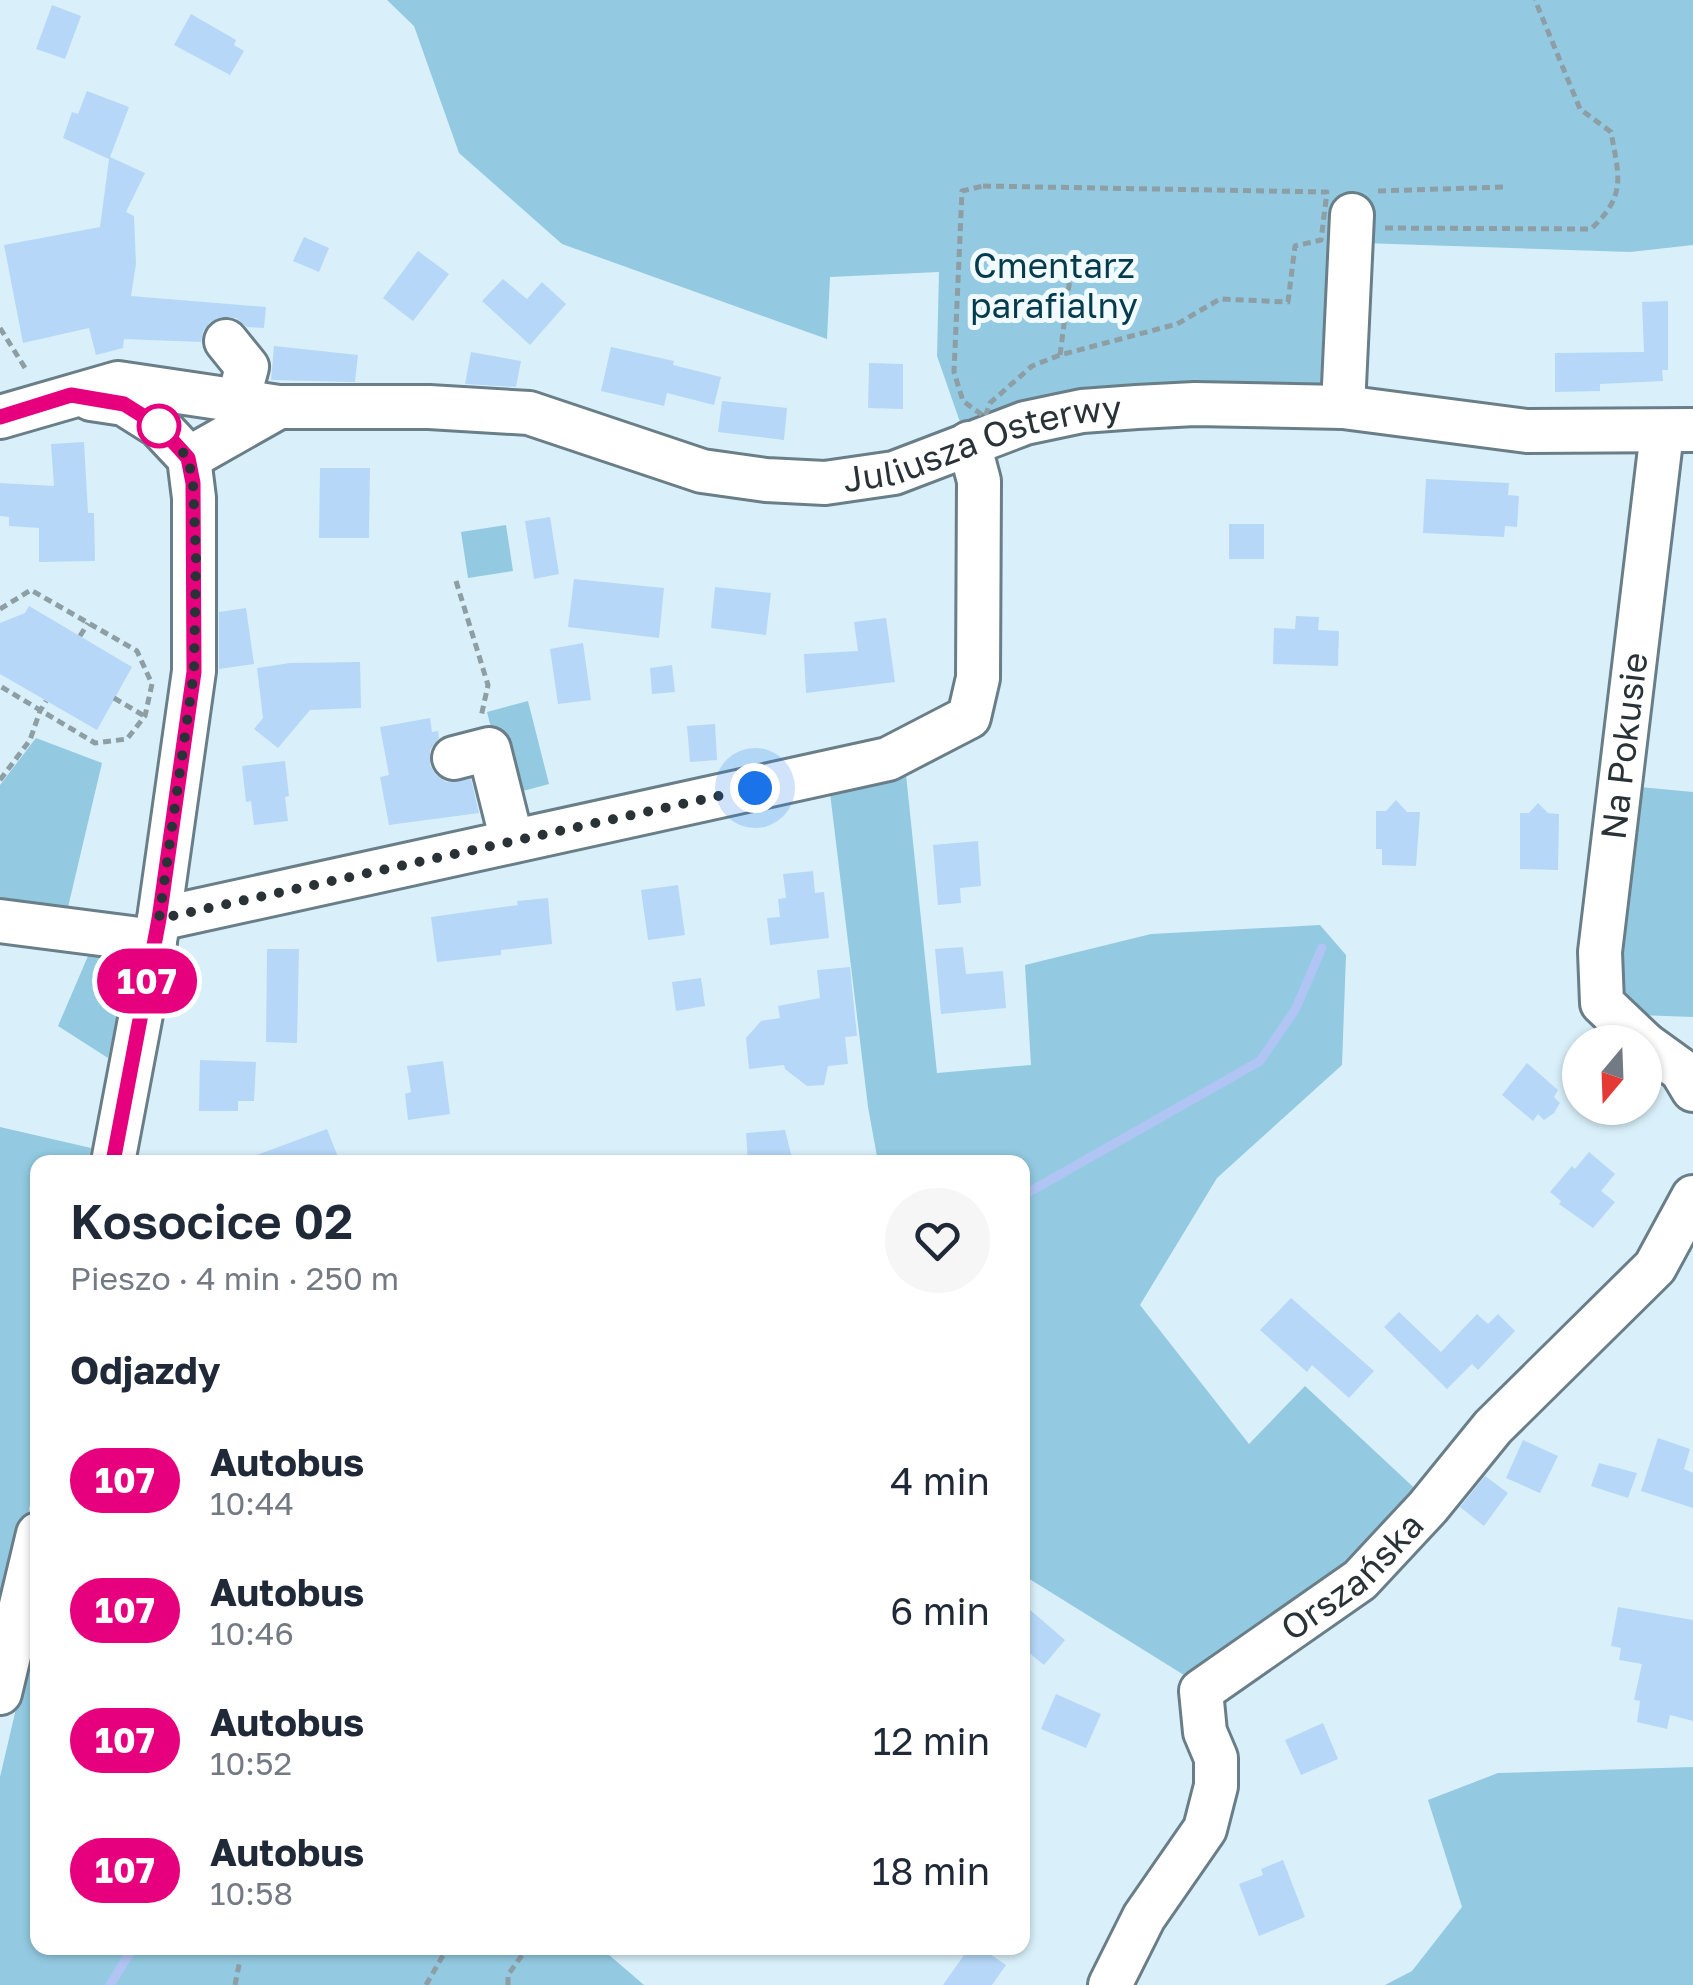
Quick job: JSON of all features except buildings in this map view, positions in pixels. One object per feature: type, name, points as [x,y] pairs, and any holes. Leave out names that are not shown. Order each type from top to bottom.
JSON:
[{"type":"street","points":[[1343,407],[1352,222]]},
{"type":"street","points":[[226,341],[247,367],[258,404]]},
{"type":"street","name":"Juliusza Osterwy","points":[[0,417],[118,383],[258,404],[529,413],[702,471],[766,480],[825,482],[894,473],[1025,423],[1082,412],[1195,404],[1343,407],[1527,432],[1677,431]]},
{"type":"street","points":[[71,395],[124,404],[159,426],[188,458],[194,518],[194,672],[157,930],[114,1155]]},
{"type":"street","name":"Juliusza Osterwy","points":[[188,458],[258,404]]},
{"type":"street","name":"Na Pokusie","points":[[1625,1025],[1602,1003],[1600,952],[1677,431]]},
{"type":"street","points":[[0,922],[157,930],[512,842],[888,758],[969,717],[978,678],[979,481],[968,443]]},
{"type":"street","points":[[454,758],[489,749],[512,842]]},
{"type":"street","points":[[1662,1056],[1681,1070],[1693,1090]]},
{"type":"street","name":"Orszańska","points":[[1110,1985],[1144,1917],[1205,1828],[1216,1786],[1216,1758],[1205,1732],[1201,1692],[1360,1580],[1428,1507],[1493,1427],[1655,1267],[1693,1196]]},
{"type":"street","points":[[0,1693],[30,1567]]},
{"type":"path","points":[[1506,187],[1354,191],[1352,222],[1591,229],[1612,209],[1619,177],[1611,132],[1580,109],[1535,0]]},
{"type":"path","points":[[984,186],[1326,192],[1321,240],[1296,246],[1288,302],[1220,299],[1177,324],[1060,355],[1032,366],[990,403],[985,416],[963,401],[954,372],[962,192],[984,186]]},
{"type":"path","points":[[1060,355],[1072,255]]},
{"type":"path","points":[[0,328],[17,356]]},
{"type":"path","points":[[456,581],[488,685],[481,716]]},
{"type":"path","points":[[0,609],[31,590],[137,651],[152,684],[145,716],[127,738],[95,743],[0,686]]},
{"type":"path","points":[[80,636],[88,623]]},
{"type":"path","points":[[114,698],[145,716]]},
{"type":"path","points":[[0,780],[30,740],[46,701]]},
{"type":"path","points":[[426,1985],[443,1955]]},
{"type":"path","points":[[508,1985],[508,1975],[522,1955]]},
{"type":"path","points":[[235,1985],[240,1960]]},
{"type":"green space","name":"Cmentarz parafialny","points":[[387,0],[1693,0],[1693,245],[1630,252],[1363,243],[1329,396],[1065,399],[960,422],[937,356],[939,272],[830,277],[827,339],[562,244],[459,153],[414,26]]},
{"type":"green space","points":[[506,525],[513,571],[468,578],[461,532]]},
{"type":"green space","points":[[528,701],[549,784],[508,795],[487,712]]},
{"type":"green space","points":[[36,738],[102,763],[65,920],[0,908],[0,785]]},
{"type":"green space","points":[[905,765],[937,1073],[1031,1065],[1025,965],[1151,934],[1320,925],[1346,955],[1342,1065],[1217,1178],[1140,1305],[1249,1444],[1305,1386],[1424,1497],[1340,1577],[1192,1680],[1030,1579],[1030,1155],[877,1155],[830,793]]},
{"type":"green space","points":[[1629,786],[1693,792],[1693,1017],[1639,1015],[1623,1006],[1608,958]]},
{"type":"green space","points":[[94,942],[132,952],[108,1058],[58,1026]]},
{"type":"green space","points":[[0,1127],[91,1148],[90,1155],[30,1155],[30,1504],[0,1637]]},
{"type":"green space","points":[[30,1649],[30,1955],[609,1955],[644,1985],[0,1985],[0,1777]]},
{"type":"green space","points":[[1693,1767],[1693,1985],[1385,1985],[1412,1971],[1462,1907],[1428,1800],[1498,1773]]},
{"type":"waterway","points":[[1030,1191],[1260,1061],[1295,1010],[1322,948]]},
{"type":"waterway","points":[[110,1985],[129,1955]]},
{"type":"bus line","name":"107","points":[[0,417],[71,395],[124,404],[159,426],[188,458],[193,483],[194,672],[159,919],[114,1155]]},
{"type":"route","points":[[159,426],[188,458],[196,558],[194,672],[159,919],[755,788]]}]
